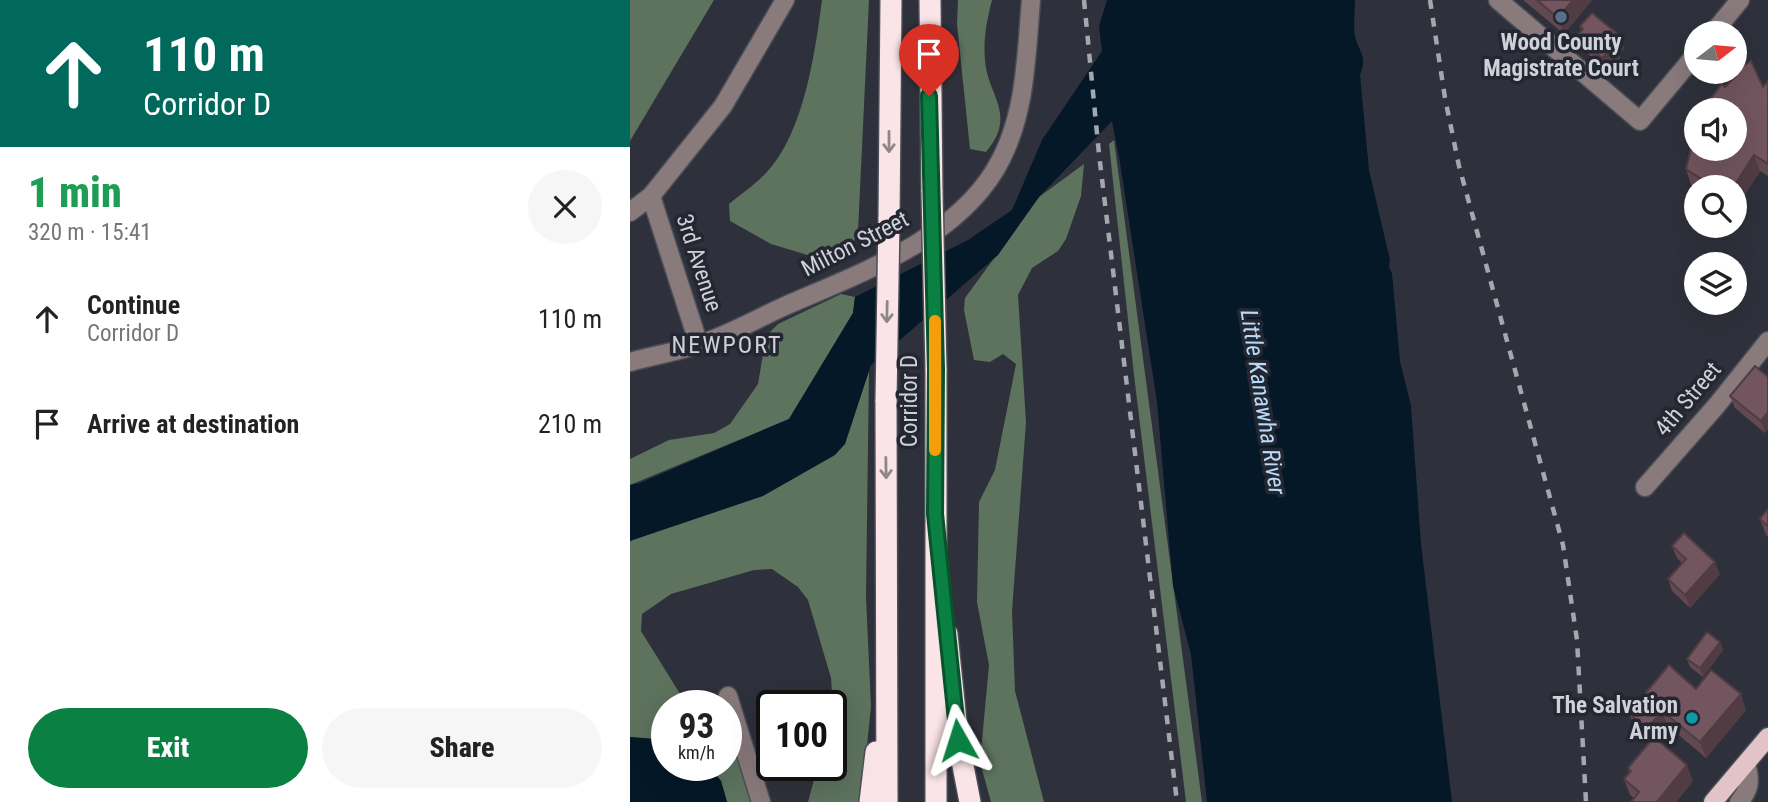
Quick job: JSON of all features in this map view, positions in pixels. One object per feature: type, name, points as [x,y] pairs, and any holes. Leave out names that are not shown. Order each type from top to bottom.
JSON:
[{"type":"highway","name":"Corridor D","points":[[887,802],[886,400],[891,0]]},
{"type":"highway","name":"Corridor D","points":[[930,0],[936,369],[936,802]]},
{"type":"highway","points":[[935,514],[958,740],[970,802]]},
{"type":"highway","points":[[870,802],[888,645]]},
{"type":"main road","points":[[1713,802],[1768,737]]},
{"type":"street","points":[[630,212],[651,196],[723,106],[785,0]]},
{"type":"street","name":"Milton Street","points":[[630,362],[699,345],[888,260],[958,215],[979,194],[996,169],[1012,135],[1024,89],[1031,0]]},
{"type":"street","points":[[1498,0],[1640,121],[1684,68]]},
{"type":"street","points":[[1723,21],[1740,0]]},
{"type":"street","name":"3rd Avenue","points":[[651,196],[699,345]]},
{"type":"street","name":"4th Street","points":[[1645,487],[1768,341]]},
{"type":"street","points":[[742,739],[761,802]]},
{"type":"street","points":[[1739,802],[1751,780],[1746,764]]},
{"type":"green space","points":[[630,0],[714,0],[630,141]]},
{"type":"green space","points":[[822,0],[869,0],[858,231],[847,259],[831,262],[771,244],[730,221],[729,204],[766,173],[790,137],[806,91]]},
{"type":"green space","points":[[958,0],[992,0],[986,30],[985,60],[998,105],[1000,127],[986,152],[970,149],[957,24]]},
{"type":"green space","points":[[1114,140],[1202,802],[1186,802],[1134,375],[1109,144]]},
{"type":"green space","points":[[1084,164],[1081,196],[1066,239],[1058,251],[1032,268],[1018,295],[1026,422],[1012,611],[1015,691],[1044,802],[991,802],[980,762],[989,665],[977,602],[979,502],[995,470],[1016,364],[1003,354],[990,362],[974,360],[964,310],[965,298],[1039,197]]},
{"type":"green space","points":[[841,294],[855,297],[853,313],[789,419],[630,485],[630,459],[669,440],[714,433],[730,424],[758,384],[766,336],[778,324]]},
{"type":"green space","points":[[869,369],[866,597],[871,707],[861,802],[808,802],[814,781],[847,781],[847,690],[832,690],[831,678],[808,600],[798,587],[772,569],[754,570],[671,594],[642,614],[641,631],[678,690],[651,690],[651,739],[630,737],[630,541],[845,443]]},
{"type":"green space","points":[[742,760],[748,775],[752,802],[727,802],[721,781],[742,781]]},
{"type":"water","name":"Little Kanawha River","points":[[1107,0],[1355,0],[1354,32],[1363,58],[1360,75],[1369,170],[1390,260],[1400,361],[1411,406],[1421,544],[1452,802],[1207,802],[1191,654],[1173,586],[1157,402],[1112,121],[1039,197],[998,255],[871,365],[845,444],[835,455],[763,496],[630,541],[630,485],[789,419],[853,313],[855,297],[968,240],[1012,210],[1042,140],[1102,51],[1099,26]]},
{"type":"water","points":[[630,737],[651,739],[651,781],[721,781],[727,802],[630,802]]},
{"type":"building","points":[[1537,0],[1573,0],[1558,18]]},
{"type":"building","points":[[1592,13],[1620,36],[1602,58],[1577,36],[1583,29],[1580,26]]},
{"type":"building","points":[[1751,61],[1763,87],[1768,81],[1768,164],[1754,155],[1741,175],[1695,175],[1686,169],[1688,161],[1747,161],[1747,98],[1711,98],[1722,84],[1725,87],[1728,84],[1747,84],[1747,63]]},
{"type":"building","points":[[1755,366],[1768,377],[1768,412],[1761,421],[1730,396]]},
{"type":"building","points":[[1768,509],[1768,526],[1760,519]]},
{"type":"building","points":[[1684,533],[1715,562],[1685,595],[1668,579],[1686,559],[1672,546]]},
{"type":"building","points":[[1707,632],[1720,642],[1700,668],[1687,659]]},
{"type":"building","points":[[1669,665],[1696,689],[1711,670],[1741,694],[1700,742],[1662,711],[1646,730],[1629,713]]},
{"type":"building","points":[[1654,737],[1687,765],[1657,802],[1631,802],[1639,792],[1624,779],[1631,771],[1628,768]]},
{"type":"railway","points":[[1084,0],[1099,154],[1177,802]]},
{"type":"railway","points":[[1430,0],[1459,166],[1563,545],[1577,640],[1586,802]]},
{"type":"slow traffic","points":[[935,321],[935,450]]},
{"type":"place","name":"Wood County Magistrate Court","points":[[1561,17]]},
{"type":"place","name":"The Salvation Army","points":[[1692,718]]},
{"type":"district","name":"NEWPORT","points":[[727,345]]},
{"type":"route","points":[[929,96],[936,369],[935,514],[958,740]]}]
